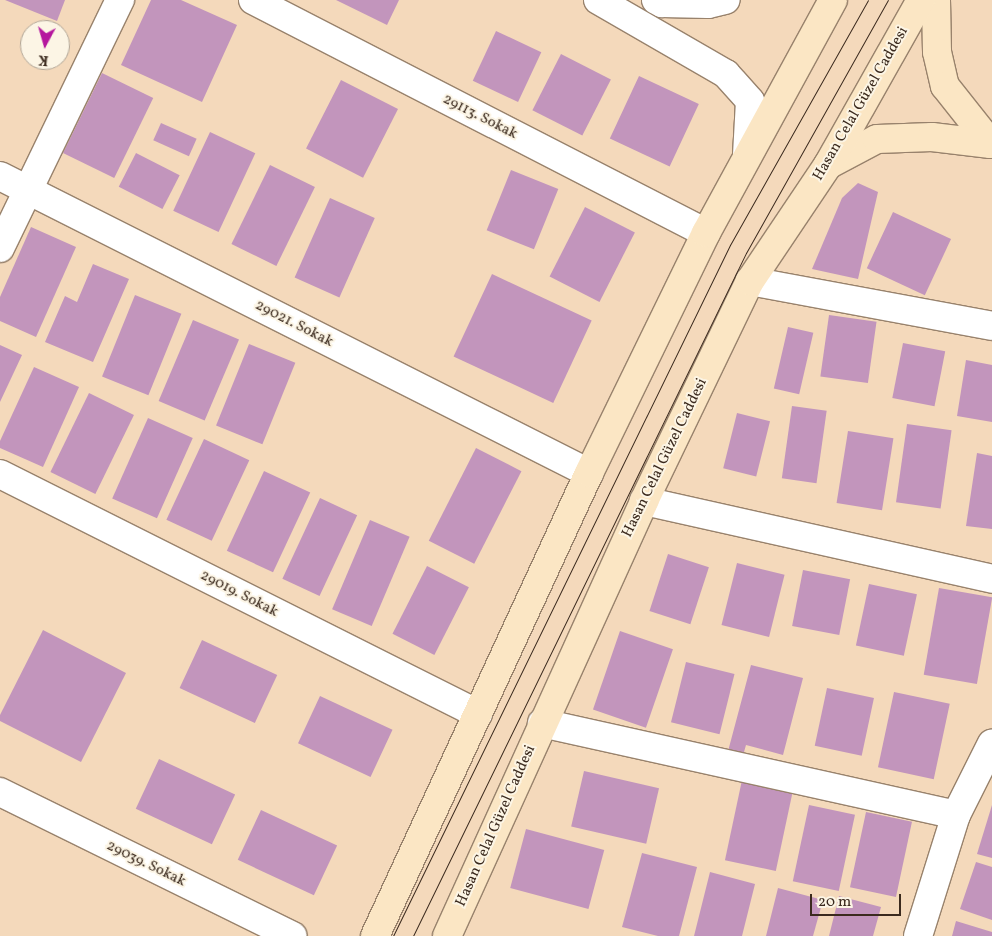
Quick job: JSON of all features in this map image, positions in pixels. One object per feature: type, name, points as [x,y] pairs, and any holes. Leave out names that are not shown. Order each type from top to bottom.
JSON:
[{"type":"main road","points":[[375,936],[588,473],[706,233],[833,0]]},
{"type":"main road","name":"Hasan Celal Güzel Caddesi","points":[[449,936],[542,723],[644,501],[750,281],[828,165],[921,0]]},
{"type":"main road","points":[[936,0],[937,52],[945,86],[992,144]]},
{"type":"main road","points":[[828,165],[876,139],[932,137],[992,144]]},
{"type":"street","points":[[0,248],[120,0]]},
{"type":"street","name":"29113. Sokak","points":[[253,0],[706,233]]},
{"type":"street","points":[[598,0],[726,74],[750,100],[747,155]]},
{"type":"street","points":[[656,0],[662,3],[708,4],[726,0]]},
{"type":"street","name":"29021. Sokak","points":[[0,176],[588,473]]},
{"type":"street","points":[[750,281],[992,326]]},
{"type":"street","name":"29019. Sokak","points":[[0,474],[478,714]]},
{"type":"street","points":[[644,501],[992,579]]},
{"type":"street","points":[[542,723],[956,815]]},
{"type":"street","points":[[918,936],[956,815],[992,743]]},
{"type":"street","name":"29039. Sokak","points":[[0,792],[293,936]]},
{"type":"building","points":[[5,0],[65,0],[57,20]]},
{"type":"building","points":[[151,0],[181,0],[237,25],[202,102],[121,65]]},
{"type":"building","points":[[336,0],[399,0],[387,25]]},
{"type":"building","points":[[496,31],[541,52],[518,102],[473,81]]},
{"type":"building","points":[[561,54],[611,79],[582,136],[532,110]]},
{"type":"building","points":[[102,73],[153,98],[114,178],[63,153]]},
{"type":"building","points":[[639,76],[699,104],[670,166],[610,139]]},
{"type":"building","points":[[341,80],[398,109],[363,178],[306,149]]},
{"type":"building","points":[[161,123],[197,139],[189,156],[153,140]]},
{"type":"building","points":[[210,132],[255,153],[219,232],[173,211]]},
{"type":"building","points":[[136,153],[180,175],[162,209],[119,187]]},
{"type":"building","points":[[270,165],[315,187],[276,266],[231,244]]},
{"type":"building","points":[[511,170],[558,189],[534,249],[487,230]]},
{"type":"building","points":[[858,183],[878,192],[858,279],[812,269],[842,198]]},
{"type":"building","points":[[330,198],[375,218],[339,297],[295,277]]},
{"type":"building","points":[[585,207],[635,232],[599,302],[550,276]]},
{"type":"building","points":[[893,212],[951,239],[925,295],[867,268]]},
{"type":"building","points":[[31,227],[76,247],[36,337],[0,321],[0,297]]},
{"type":"building","points":[[93,264],[129,279],[93,362],[45,342],[65,296],[77,302]]},
{"type":"building","points":[[492,274],[592,320],[553,403],[454,356]]},
{"type":"building","points":[[135,295],[181,314],[148,395],[102,377]]},
{"type":"building","points":[[829,315],[877,322],[868,383],[820,376]]},
{"type":"building","points":[[193,320],[239,340],[205,421],[159,401]]},
{"type":"building","points":[[788,327],[813,333],[799,394],[774,388]]},
{"type":"building","points":[[903,343],[945,351],[935,406],[892,398]]},
{"type":"building","points":[[249,344],[295,363],[262,444],[216,426]]},
{"type":"building","points":[[0,345],[22,355],[0,402]]},
{"type":"building","points":[[966,360],[992,365],[992,422],[957,416]]},
{"type":"building","points":[[34,367],[79,387],[43,467],[0,448],[0,441]]},
{"type":"building","points":[[89,393],[134,415],[95,494],[50,472]]},
{"type":"building","points":[[792,406],[827,411],[816,483],[782,478]]},
{"type":"building","points":[[737,413],[770,421],[756,477],[723,468]]},
{"type":"building","points":[[148,418],[193,438],[157,518],[112,498]]},
{"type":"building","points":[[907,424],[952,430],[941,508],[896,502]]},
{"type":"building","points":[[848,431],[893,438],[882,510],[837,503]]},
{"type":"building","points":[[204,439],[249,460],[212,541],[166,520]]},
{"type":"building","points":[[476,448],[521,471],[474,564],[429,541]]},
{"type":"building","points":[[977,453],[992,456],[992,529],[966,526]]},
{"type":"building","points":[[264,471],[310,493],[273,572],[227,551]]},
{"type":"building","points":[[320,498],[357,515],[320,596],[282,579]]},
{"type":"building","points":[[370,520],[410,537],[372,626],[332,609]]},
{"type":"building","points":[[668,554],[709,567],[690,624],[649,611]]},
{"type":"building","points":[[737,563],[785,575],[769,637],[722,625]]},
{"type":"building","points":[[427,566],[469,587],[434,655],[392,634]]},
{"type":"building","points":[[803,570],[850,579],[839,635],[792,626]]},
{"type":"building","points":[[869,584],[917,594],[904,656],[856,646]]},
{"type":"building","points":[[939,588],[992,597],[977,684],[924,675]]},
{"type":"building","points":[[43,630],[126,673],[81,762],[0,721],[0,715]]},
{"type":"building","points":[[620,631],[673,649],[646,728],[593,709]]},
{"type":"building","points":[[202,640],[277,675],[255,723],[180,688]]},
{"type":"building","points":[[686,662],[735,674],[720,734],[671,722]]},
{"type":"building","points":[[751,665],[803,678],[783,755],[746,745],[742,759],[727,755]]},
{"type":"building","points":[[827,688],[874,698],[862,756],[815,746]]},
{"type":"building","points":[[894,692],[950,704],[934,779],[878,767]]},
{"type":"building","points":[[320,696],[393,730],[371,777],[298,743]]},
{"type":"building","points":[[159,759],[235,794],[212,844],[136,809]]},
{"type":"building","points":[[584,771],[659,788],[646,844],[571,827]]},
{"type":"building","points":[[742,780],[793,791],[776,871],[725,860]]},
{"type":"building","points":[[809,805],[855,815],[839,891],[793,881]]},
{"type":"building","points":[[992,805],[992,858],[977,854]]},
{"type":"building","points":[[261,810],[337,845],[314,895],[238,860]]},
{"type":"building","points":[[866,812],[912,822],[896,897],[850,887]]},
{"type":"building","points":[[526,829],[604,850],[588,909],[510,888]]},
{"type":"building","points":[[642,853],[697,867],[679,936],[658,936],[622,927]]},
{"type":"building","points":[[976,862],[992,867],[992,920],[960,909]]},
{"type":"building","points":[[710,872],[755,884],[742,936],[694,936]]},
{"type":"building","points":[[778,888],[823,900],[813,936],[766,936]]},
{"type":"building","points":[[839,896],[881,907],[873,936],[829,936]]},
{"type":"building","points":[[956,921],[992,932],[992,936],[952,936]]},
{"type":"tram line","points":[[393,936],[730,245],[868,0]]},
{"type":"tram line","points":[[413,936],[746,253],[888,0]]}]
